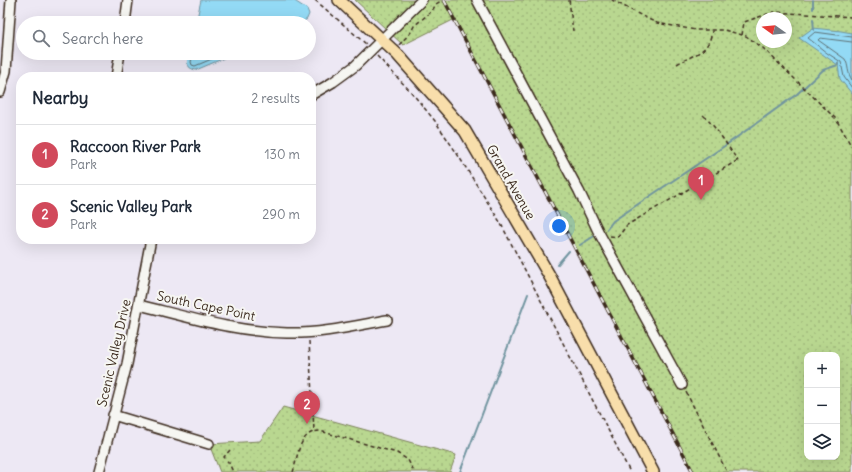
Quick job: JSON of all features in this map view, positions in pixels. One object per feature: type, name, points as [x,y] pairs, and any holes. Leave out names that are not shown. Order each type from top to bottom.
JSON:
[{"type":"main road","name":"Grand Avenue","points":[[339,0],[382,39],[465,131],[549,275],[653,472]]},
{"type":"street","points":[[0,92],[6,71],[11,0]]},
{"type":"street","points":[[125,16],[128,0]]},
{"type":"street","points":[[316,91],[333,82],[355,66],[422,0]]},
{"type":"street","points":[[477,0],[579,191],[601,236],[682,385]]},
{"type":"street","points":[[117,72],[119,60]]},
{"type":"street","name":"Scenic Valley Drive","points":[[99,472],[127,364],[150,244]]},
{"type":"street","name":"South Cape Point","points":[[139,305],[236,329],[287,333],[341,329],[387,320]]},
{"type":"street","points":[[113,415],[209,444]]},
{"type":"path","points":[[315,0],[365,43]]},
{"type":"path","points":[[402,41],[411,32],[414,26],[432,11],[436,4],[443,0]]},
{"type":"path","points":[[569,0],[573,31]]},
{"type":"path","points":[[612,0],[657,22],[689,29],[724,30],[746,36],[764,48],[836,120],[852,147]]},
{"type":"path","points":[[742,35],[744,22],[774,12],[852,17]]},
{"type":"path","points":[[677,64],[706,48],[710,40],[712,30]]},
{"type":"path","points":[[377,56],[412,93],[435,121],[500,222],[630,472]]},
{"type":"path","points":[[382,61],[386,58]]},
{"type":"path","points":[[703,115],[714,125],[719,135],[738,161]]},
{"type":"path","points":[[601,236],[618,237],[627,225],[740,159]]},
{"type":"path","points":[[309,332],[314,431]]},
{"type":"path","points":[[682,385],[727,472]]},
{"type":"path","points":[[293,472],[302,440],[306,435],[314,431],[324,432],[397,453],[408,460],[414,472]]},
{"type":"path","points":[[230,450],[224,457],[229,463],[233,472]]},
{"type":"green space","points":[[355,0],[852,0],[852,472],[693,472],[455,19],[403,45]]},
{"type":"green space","points":[[283,407],[456,455],[450,472],[220,472],[209,444],[260,441]]},
{"type":"water","points":[[201,0],[293,0],[307,9],[309,14],[308,16],[198,16]]},
{"type":"water","points":[[813,28],[852,33],[852,94],[840,79],[838,65],[799,38]]},
{"type":"water","points":[[220,60],[196,70],[188,66],[187,61]]},
{"type":"waterway","points":[[813,0],[813,9]]},
{"type":"waterway","points":[[813,19],[814,30]]},
{"type":"waterway","points":[[607,229],[613,221],[726,145],[797,94],[823,70],[838,65],[838,63]]},
{"type":"waterway","points":[[580,245],[596,235]]},
{"type":"waterway","points":[[557,265],[569,251]]},
{"type":"waterway","points":[[460,472],[528,294]]},
{"type":"railway","points":[[444,0],[693,472]]},
{"type":"place","name":"Raccoon River Park","points":[[701,200]]},
{"type":"place","name":"Scenic Valley Park","points":[[307,424]]}]
